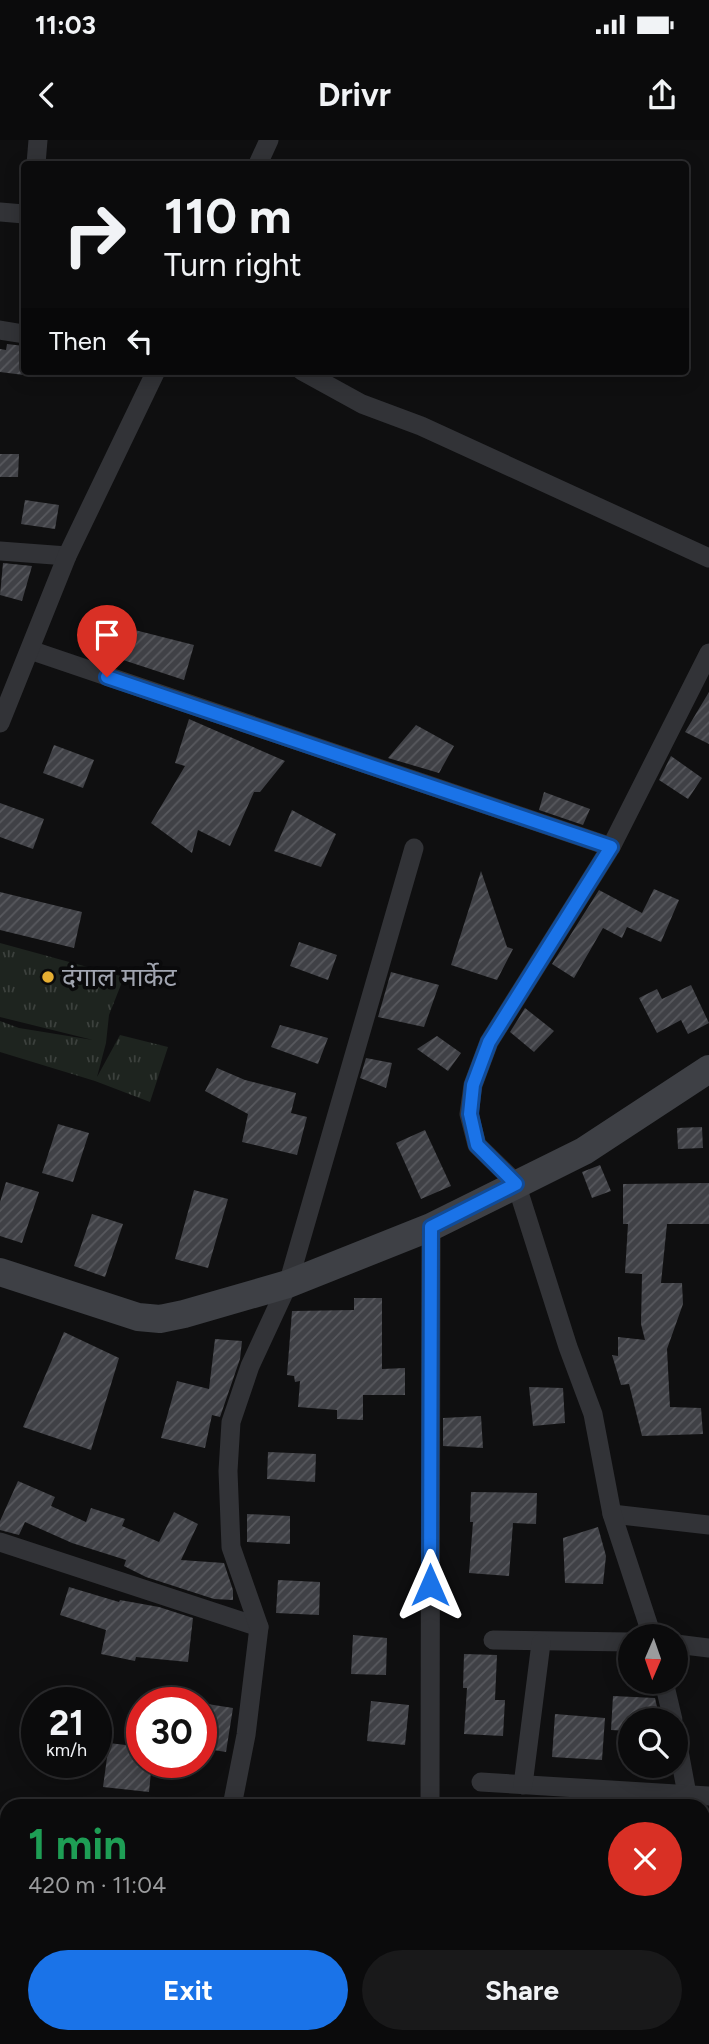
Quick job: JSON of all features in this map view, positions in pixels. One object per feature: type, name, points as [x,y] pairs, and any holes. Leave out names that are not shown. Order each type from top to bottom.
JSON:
[{"type":"street","points":[[36,161],[38,140]]},
{"type":"street","points":[[259,161],[269,140]]},
{"type":"street","points":[[0,212],[21,214]]},
{"type":"street","points":[[0,330],[21,334]]},
{"type":"street","points":[[0,723],[67,556],[154,375]]},
{"type":"street","points":[[309,375],[362,404],[421,425],[709,558]]},
{"type":"street","points":[[0,551],[67,556]]},
{"type":"street","points":[[30,650],[611,847]]},
{"type":"street","points":[[648,1624],[612,1514],[593,1414],[568,1347],[516,1184],[477,1145],[470,1114],[473,1085],[489,1042],[611,847],[709,653]]},
{"type":"street","points":[[233,1799],[246,1735],[259,1627],[231,1547],[228,1471],[231,1422],[250,1366],[288,1284],[414,848]]},
{"type":"street","points":[[0,1272],[104,1308],[160,1319],[288,1284],[431,1227],[584,1151],[709,1069]]},
{"type":"street","points":[[430,1799],[431,1227]]},
{"type":"street","points":[[612,1514],[709,1525]]},
{"type":"street","points":[[0,1542],[259,1627]]},
{"type":"street","points":[[493,1640],[541,1643],[618,1642]]},
{"type":"street","points":[[523,1785],[541,1643]]},
{"type":"street","points":[[688,1645],[709,1648]]},
{"type":"street","points":[[683,1778],[687,1799]]},
{"type":"street","points":[[481,1782],[523,1785],[552,1796],[653,1799]]},
{"type":"green space","points":[[0,943],[124,977],[109,1015],[106,1043],[97,1077],[120,1035],[168,1047],[150,1102],[95,1081],[0,1052],[0,1021],[19,1028],[93,1040],[0,1017]]},
{"type":"building","points":[[7,344],[21,346],[21,375],[0,372],[0,349],[6,350]]},
{"type":"building","points":[[0,454],[19,454],[18,477],[0,477]]},
{"type":"building","points":[[25,500],[59,505],[55,529],[21,524]]},
{"type":"building","points":[[3,563],[32,566],[22,601],[0,595]]},
{"type":"building","points":[[115,625],[194,645],[184,680],[114,657]]},
{"type":"building","points":[[709,692],[709,744],[685,732]]},
{"type":"building","points":[[189,719],[285,761],[260,792],[254,792],[230,846],[198,830],[192,853],[151,823],[185,766],[175,763]]},
{"type":"building","points":[[416,725],[454,746],[439,773],[388,758]]},
{"type":"building","points":[[54,745],[94,760],[83,788],[43,773]]},
{"type":"building","points":[[671,756],[702,778],[688,799],[659,780]]},
{"type":"building","points":[[544,792],[590,809],[583,825],[539,810]]},
{"type":"building","points":[[0,803],[44,819],[33,849],[0,837]]},
{"type":"building","points":[[292,810],[336,834],[321,867],[274,851]]},
{"type":"building","points":[[481,871],[507,947],[513,949],[497,980],[451,965]]},
{"type":"building","points":[[654,889],[679,900],[661,942],[627,927],[622,938],[603,928],[574,978],[552,964],[599,890],[642,913]]},
{"type":"building","points":[[0,892],[82,912],[74,948],[0,930]]},
{"type":"building","points":[[299,942],[337,955],[328,980],[290,966]]},
{"type":"building","points":[[391,972],[439,985],[424,1027],[378,1017]]},
{"type":"building","points":[[691,985],[709,1023],[688,1034],[681,1020],[657,1033],[639,998],[657,989],[662,999]]},
{"type":"building","points":[[525,1008],[554,1031],[534,1052],[510,1032]]},
{"type":"building","points":[[280,1025],[328,1038],[318,1064],[271,1047]]},
{"type":"building","points":[[437,1036],[461,1053],[448,1071],[417,1049]]},
{"type":"building","points":[[366,1058],[392,1063],[386,1088],[360,1078]]},
{"type":"building","points":[[217,1068],[245,1080],[296,1093],[291,1113],[307,1117],[297,1155],[242,1142],[248,1114],[205,1091]]},
{"type":"building","points":[[58,1124],[89,1133],[73,1182],[42,1173]]},
{"type":"building","points":[[702,1127],[703,1148],[678,1149],[677,1128]]},
{"type":"building","points":[[425,1130],[451,1186],[421,1199],[396,1143]]},
{"type":"building","points":[[600,1165],[611,1191],[592,1198],[582,1172]]},
{"type":"building","points":[[6,1182],[39,1192],[22,1243],[0,1236],[0,1202]]},
{"type":"building","points":[[709,1183],[709,1224],[667,1224],[661,1283],[682,1283],[683,1304],[667,1349],[670,1407],[701,1408],[703,1434],[642,1436],[629,1384],[621,1385],[612,1355],[618,1356],[618,1337],[645,1340],[641,1324],[642,1274],[625,1273],[628,1224],[623,1224],[623,1184]]},
{"type":"building","points":[[194,1190],[228,1199],[208,1268],[175,1259]]},
{"type":"building","points":[[92,1214],[123,1224],[105,1277],[74,1266]]},
{"type":"building","points":[[354,1298],[382,1298],[382,1369],[405,1368],[405,1395],[363,1395],[363,1420],[337,1419],[337,1410],[298,1407],[300,1381],[295,1382],[294,1376],[287,1375],[292,1311],[354,1310]]},
{"type":"building","points":[[64,1332],[119,1358],[91,1450],[23,1427]]},
{"type":"building","points":[[215,1339],[242,1341],[240,1359],[220,1417],[212,1415],[205,1448],[161,1438],[177,1381],[209,1389]]},
{"type":"building","points":[[529,1387],[563,1388],[565,1423],[533,1426]]},
{"type":"building","points":[[481,1416],[483,1448],[443,1446],[443,1418]]},
{"type":"building","points":[[268,1452],[316,1454],[315,1482],[267,1479]]},
{"type":"building","points":[[18,1481],[55,1497],[51,1506],[86,1522],[91,1508],[125,1519],[122,1526],[159,1542],[174,1512],[198,1524],[181,1560],[224,1563],[233,1590],[233,1600],[214,1599],[146,1577],[124,1566],[126,1560],[72,1543],[25,1522],[19,1535],[0,1530],[0,1521]]},
{"type":"building","points":[[471,1492],[537,1493],[536,1524],[513,1523],[509,1576],[469,1573],[473,1522],[470,1522]]},
{"type":"building","points":[[247,1514],[290,1516],[290,1544],[247,1542]]},
{"type":"building","points":[[598,1527],[606,1556],[603,1584],[565,1583],[563,1538]]},
{"type":"building","points":[[278,1580],[320,1582],[319,1615],[276,1613]]},
{"type":"building","points":[[69,1587],[119,1602],[120,1600],[159,1607],[193,1618],[188,1662],[136,1657],[135,1661],[101,1654],[106,1630],[60,1615]]},
{"type":"building","points":[[353,1635],[387,1638],[386,1675],[351,1674]]},
{"type":"building","points":[[464,1654],[497,1655],[495,1700],[505,1700],[503,1736],[464,1734],[467,1688],[463,1688]]},
{"type":"building","points":[[613,1696],[655,1698],[657,1708],[618,1708],[618,1730],[611,1730]]},
{"type":"building","points":[[371,1701],[409,1705],[405,1745],[367,1741]]},
{"type":"building","points":[[217,1706],[233,1708],[226,1752],[217,1751]]},
{"type":"building","points":[[555,1714],[605,1718],[602,1760],[552,1757]]},
{"type":"building","points":[[112,1743],[126,1745],[126,1778],[150,1778],[149,1792],[103,1787],[104,1778],[112,1778]]},
{"type":"place","name":"दंगाल मार्केट","points":[[48,977]]},
{"type":"route","points":[[107,677],[611,847],[489,1042],[473,1085],[470,1114],[471,1128],[477,1145],[516,1184],[431,1227],[430,1585]]}]
